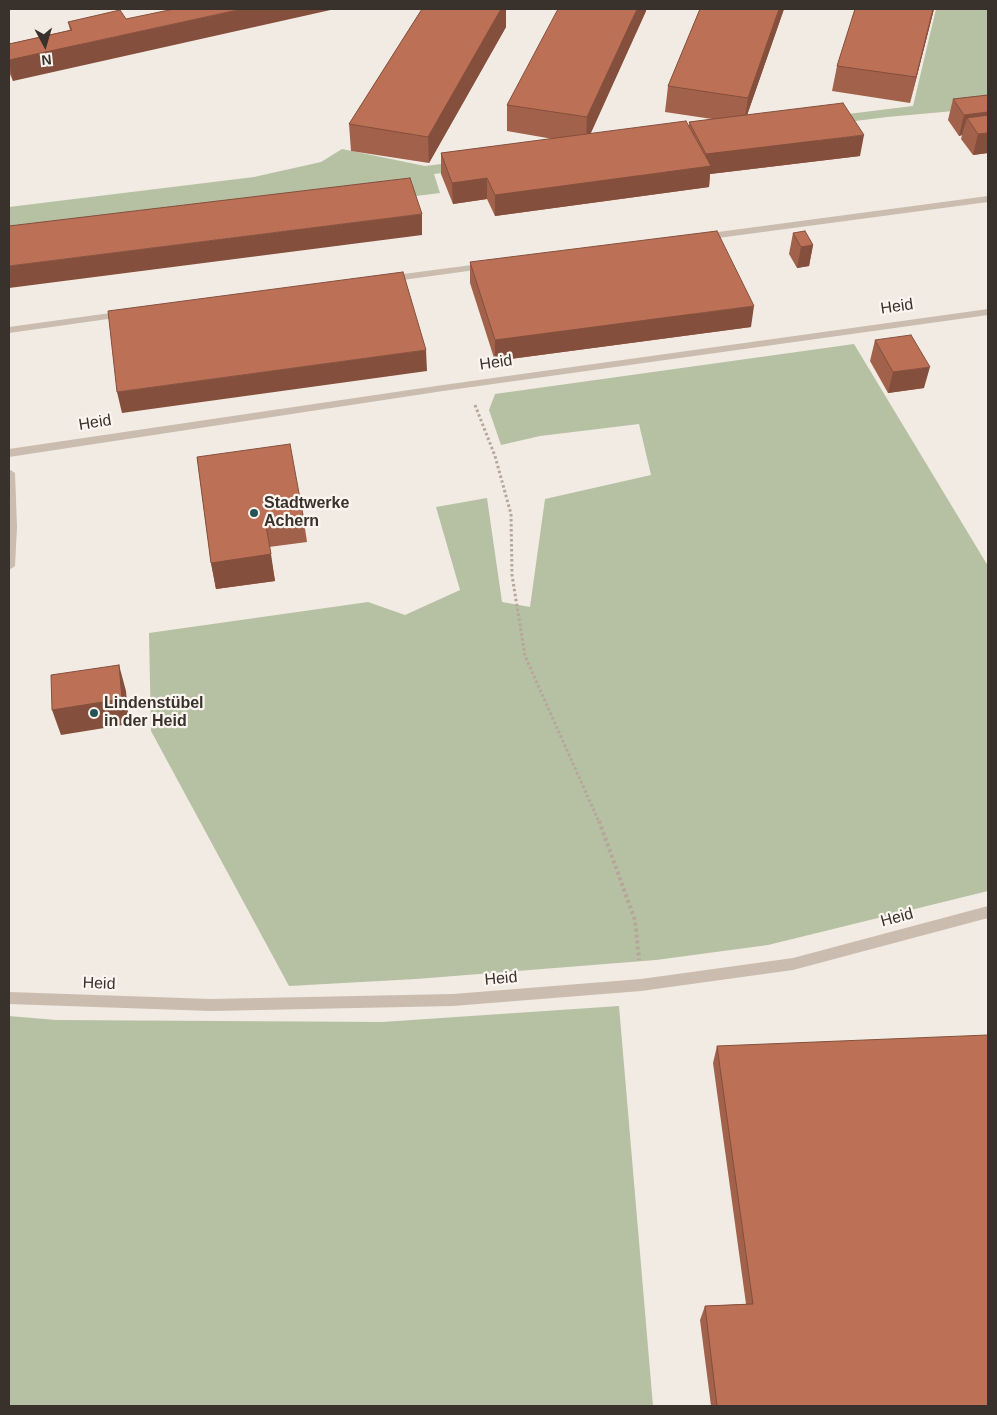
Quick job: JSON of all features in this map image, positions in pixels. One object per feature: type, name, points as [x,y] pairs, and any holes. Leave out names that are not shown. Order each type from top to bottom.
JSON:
[{"type":"street","points":[[691,238],[988,198]]},
{"type":"street","points":[[375,281],[494,265]]},
{"type":"street","points":[[9,330],[137,312]]},
{"type":"street","name":"Heid","points":[[9,453],[467,384],[988,312]]},
{"type":"street","points":[[9,473],[11,527],[9,566]]},
{"type":"street","name":"Heid","points":[[9,998],[240,1005],[452,1000],[642,985],[793,964],[988,912]]},
{"type":"path","points":[[467,384],[496,456],[511,514],[512,575],[525,656],[596,813],[635,920],[642,985]]},
{"type":"green space","points":[[936,9],[988,9],[988,108],[887,117],[434,174],[440,193],[9,247],[9,207],[254,177],[321,162],[342,149],[425,166],[913,106]]},
{"type":"green space","points":[[854,344],[988,566],[988,891],[768,945],[656,960],[416,979],[289,986],[151,731],[149,633],[368,602],[405,615],[460,590],[436,507],[487,498],[502,602],[530,607],[545,499],[651,475],[639,424],[540,436],[501,445],[489,410],[495,394]]},
{"type":"green space","points":[[619,1006],[653,1406],[9,1406],[9,1016],[56,1020],[382,1022]]},
{"type":"building","points":[[174,9],[242,9],[9,60],[9,44],[72,30],[68,22],[120,10],[126,19]]},
{"type":"building","points":[[422,9],[501,9],[428,137],[349,124]]},
{"type":"building","points":[[558,9],[637,9],[587,117],[507,105]]},
{"type":"building","points":[[700,9],[779,9],[748,98],[668,86]]},
{"type":"building","points":[[855,9],[933,9],[916,77],[837,66]]},
{"type":"building","points":[[988,95],[988,112],[964,115],[953,99]]},
{"type":"building","points":[[843,103],[864,135],[706,154],[689,122]]},
{"type":"building","points":[[988,115],[988,133],[978,134],[967,118]]},
{"type":"building","points":[[686,121],[711,166],[495,195],[487,178],[452,183],[441,153]]},
{"type":"building","points":[[410,178],[422,214],[9,266],[9,226]]},
{"type":"building","points":[[717,231],[754,306],[495,340],[470,262]]},
{"type":"building","points":[[805,231],[813,245],[801,247],[793,233]]},
{"type":"building","points":[[403,272],[426,350],[117,392],[108,311]]},
{"type":"building","points":[[911,335],[930,367],[893,372],[875,340]]},
{"type":"building","name":"Stadtwerke Achern","points":[[290,444],[303,515],[265,520],[271,554],[211,563],[197,457]]},
{"type":"building","points":[[119,665],[122,699],[52,710],[51,675]]},
{"type":"building","points":[[988,1035],[988,1406],[717,1406],[705,1306],[753,1304],[717,1046]]},
{"type":"place","name":"Stadtwerke Achern","points":[[254,513]]},
{"type":"place","name":"Lindenstübel in der Heid","points":[[94,713]]}]
